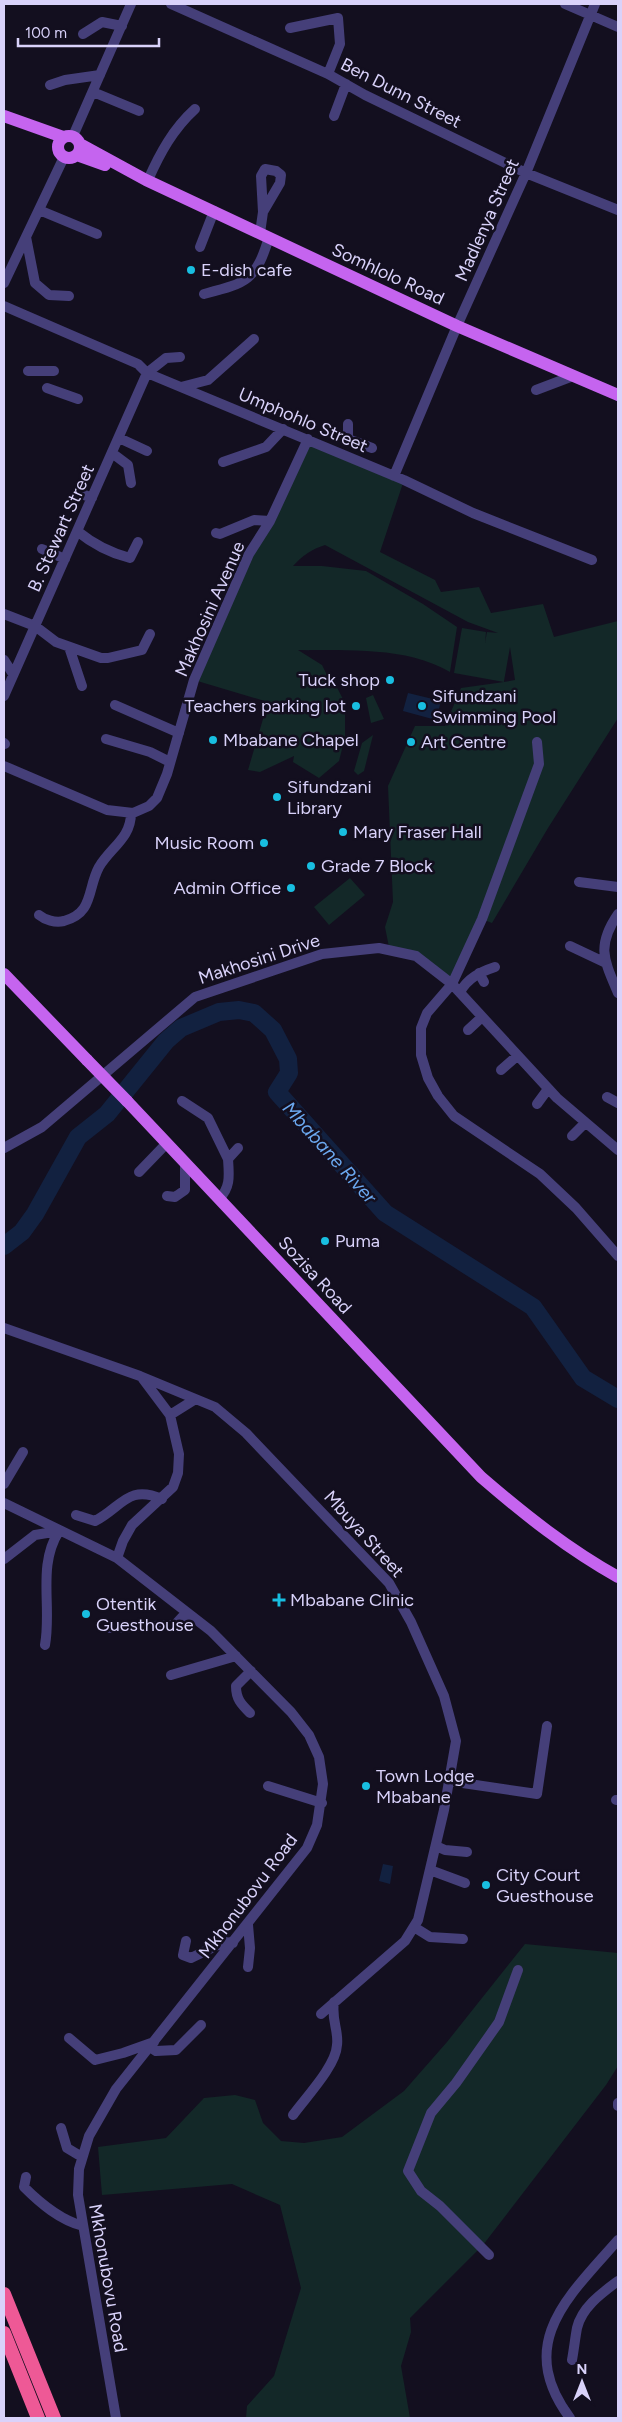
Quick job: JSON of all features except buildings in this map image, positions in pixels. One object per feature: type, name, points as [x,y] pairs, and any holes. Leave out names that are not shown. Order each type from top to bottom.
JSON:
[{"type":"highway","points":[[4,2294],[54,2418]]},
{"type":"highway","points":[[4,2333],[38,2418]]},
{"type":"main road","name":"Somhlolo Road","points":[[4,117],[147,180],[457,326],[618,395]]},
{"type":"main road","name":"Sozisa Road","points":[[4,974],[167,1142],[481,1477],[532,1521],[582,1557],[618,1578]]},
{"type":"street","points":[[4,282],[69,146],[131,4]]},
{"type":"street","name":"Ben Dunn Street","points":[[171,4],[328,74],[526,173],[618,210]]},
{"type":"street","points":[[565,4],[618,27]]},
{"type":"street","name":"Madlenya Street","points":[[394,476],[457,326],[526,173],[595,4]]},
{"type":"street","points":[[290,28],[338,18],[340,44],[328,74]]},
{"type":"street","points":[[83,34],[102,22],[122,26]]},
{"type":"street","points":[[50,85],[65,80],[100,75]]},
{"type":"street","points":[[334,116],[346,84]]},
{"type":"street","points":[[92,92],[139,111]]},
{"type":"street","points":[[147,180],[167,141],[180,123],[195,109]]},
{"type":"street","points":[[39,210],[98,234]]},
{"type":"street","points":[[200,247],[214,211]]},
{"type":"street","points":[[204,294],[242,284],[261,263],[264,235],[263,212]]},
{"type":"street","points":[[26,237],[35,282],[49,295],[69,296]]},
{"type":"street","name":"Umphohlo Street","points":[[4,306],[138,364],[147,374],[308,439],[473,513],[592,560]]},
{"type":"street","points":[[181,387],[208,380],[254,339]]},
{"type":"street","points":[[147,374],[166,358],[180,357]]},
{"type":"street","points":[[28,371],[54,371]]},
{"type":"street","name":"B. Stewart Street","points":[[4,696],[77,532],[87,496],[112,453],[147,374]]},
{"type":"street","points":[[536,390],[573,376]]},
{"type":"street","points":[[47,388],[78,399]]},
{"type":"street","points":[[348,424],[348,439],[358,445],[372,448]]},
{"type":"street","points":[[223,462],[266,447],[283,429]]},
{"type":"street","points":[[118,438],[147,450]]},
{"type":"street","name":"Makhosini Avenue","points":[[131,813],[150,806],[157,798],[198,671],[249,554],[270,521],[308,439]]},
{"type":"street","points":[[112,453],[128,465],[131,483]]},
{"type":"street","points":[[216,532],[220,534],[254,520],[270,521]]},
{"type":"street","points":[[77,532],[107,550],[130,558],[138,542]]},
{"type":"street","points":[[42,549],[65,559]]},
{"type":"street","points":[[4,614],[35,626],[56,642],[108,658],[142,650],[150,634]]},
{"type":"street","points":[[69,647],[82,686]]},
{"type":"street","points":[[4,660],[13,674]]},
{"type":"street","points":[[115,705],[179,733]]},
{"type":"street","points":[[106,739],[170,762]]},
{"type":"street","points":[[537,742],[539,764],[482,919],[452,984],[428,1013],[421,1028],[421,1054],[428,1078],[438,1096],[454,1116],[522,1161],[551,1184],[576,1208],[618,1256]]},
{"type":"street","points":[[4,766],[107,810],[131,813],[131,826],[99,867],[86,906],[75,918],[60,922],[44,919],[39,915]]},
{"type":"street","points":[[578,882],[618,887]]},
{"type":"street","points":[[618,914],[614,928],[605,936],[603,950],[618,993]]},
{"type":"street","points":[[570,946],[606,962]]},
{"type":"street","name":"Makhosini Drive","points":[[4,1148],[42,1127],[195,997],[322,954],[379,948],[416,956],[452,984],[548,1089],[618,1150]]},
{"type":"street","points":[[460,992],[465,984],[479,972],[495,967]]},
{"type":"street","points":[[479,972],[484,982]]},
{"type":"street","points":[[468,1030],[482,1017]]},
{"type":"street","points":[[501,1070],[517,1056]]},
{"type":"street","points":[[537,1104],[548,1089]]},
{"type":"street","points":[[607,1096],[618,1103]]},
{"type":"street","points":[[182,1100],[208,1118],[228,1159],[229,1183],[220,1199]]},
{"type":"street","points":[[572,1136],[585,1123]]},
{"type":"street","points":[[140,1172],[167,1142]]},
{"type":"street","points":[[228,1159],[238,1148]]},
{"type":"street","points":[[167,1196],[176,1197],[185,1190],[186,1163]]},
{"type":"street","points":[[4,1328],[140,1376],[170,1414],[179,1454],[178,1473],[173,1486],[162,1499],[132,1525],[123,1541],[117,1558]]},
{"type":"street","name":"Mbuya Street","points":[[140,1376],[194,1400],[215,1407],[246,1433],[391,1586],[411,1622],[444,1696],[456,1741],[436,1846],[418,1920],[405,1941],[320,2014]]},
{"type":"street","points":[[170,1414],[194,1400]]},
{"type":"street","points":[[4,1484],[23,1452]]},
{"type":"street","points":[[76,1515],[95,1521],[139,1492],[150,1493],[162,1499]]},
{"type":"street","name":"Mkhonubovu Road","points":[[4,1503],[117,1558],[211,1631],[291,1712],[309,1735],[319,1758],[323,1784],[322,1803],[317,1826],[308,1848],[116,2090],[89,2136],[82,2157],[78,2195],[116,2418]]},
{"type":"street","points":[[4,1559],[35,1535],[59,1531]]},
{"type":"street","points":[[45,1645],[49,1624],[47,1559],[50,1546],[59,1531]]},
{"type":"street","points":[[110,1628],[175,1625],[186,1613]]},
{"type":"street","points":[[171,1675],[236,1656]]},
{"type":"street","points":[[250,1712],[239,1702],[236,1695],[236,1686],[251,1671]]},
{"type":"street","points":[[449,1781],[536,1794],[547,1726]]},
{"type":"street","points":[[268,1786],[322,1803]]},
{"type":"street","points":[[436,1846],[445,1850],[467,1852]]},
{"type":"street","points":[[430,1870],[465,1883]]},
{"type":"street","points":[[248,1925],[250,1948],[248,1967]]},
{"type":"street","points":[[414,1928],[430,1937],[463,1939]]},
{"type":"street","points":[[186,1941],[182,1955],[190,1958],[224,1942],[233,1943]]},
{"type":"street","points":[[489,2255],[440,2206],[421,2192],[408,2171],[431,2113],[476,2057],[499,2022],[518,1970]]},
{"type":"street","points":[[293,2115],[335,2056],[338,2044],[332,2020],[334,2002]]},
{"type":"street","points":[[69,2038],[95,2060],[123,2054],[152,2044],[156,2051],[176,2050],[201,2025]]},
{"type":"street","points":[[61,2128],[67,2148],[82,2157]]},
{"type":"street","points":[[26,2177],[24,2187],[46,2207],[71,2222],[83,2226]]},
{"type":"street","points":[[570,2418],[562,2408],[547,2370],[548,2337],[558,2312],[618,2240]]},
{"type":"street","points":[[572,2360],[578,2326],[585,2312],[597,2297],[618,2282]]},
{"type":"green space","points":[[308,439],[404,480],[380,552],[435,580],[441,592],[479,587],[491,613],[543,604],[554,637],[618,621],[618,718],[548,828],[492,923],[482,919],[452,984],[416,956],[390,952],[385,927],[393,902],[388,786],[415,726],[445,726],[461,688],[504,682],[454,673],[462,628],[486,632],[485,643],[487,632],[498,633],[468,622],[325,545],[304,556],[293,566],[322,566],[366,571],[423,604],[457,627],[450,672],[415,658],[396,654],[298,650],[322,665],[327,675],[330,674],[345,703],[345,737],[339,761],[319,778],[293,762],[294,756],[260,772],[248,770],[268,702],[194,680]],"holes":[[[510,647],[515,680],[504,682]]]},
{"type":"green space","points":[[373,695],[384,719],[371,723],[366,698]]},
{"type":"green space","points":[[373,735],[364,771],[358,775],[354,771],[362,743]]},
{"type":"green space","points":[[350,878],[365,895],[329,925],[314,907]]},
{"type":"green space","points":[[525,1944],[618,1953],[618,2066],[606,2085],[483,2245],[410,2318],[411,2332],[401,2366],[410,2418],[246,2418],[247,2406],[274,2376],[301,2288],[280,2205],[232,2184],[102,2195],[98,2147],[166,2138],[204,2098],[235,2095],[255,2100],[263,2123],[281,2141],[304,2143],[342,2137],[404,2091],[447,2042]]},
{"type":"water","name":"Sifundzani Swimming Pool","points":[[408,693],[441,701],[436,720],[403,711]]},
{"type":"water","points":[[383,1864],[393,1866],[390,1884],[379,1881]]},
{"type":"waterway","name":"Mbabane River","points":[[4,1246],[22,1232],[35,1214],[78,1137],[107,1114],[166,1041],[181,1028],[219,1012],[239,1010],[254,1013],[273,1030],[288,1059],[289,1073],[277,1092],[385,1213],[533,1307],[583,1378],[618,1399]]},
{"type":"place","name":"E-dish cafe","points":[[191,270]]},
{"type":"place","name":"Tuck shop","points":[[390,680]]},
{"type":"place","name":"Teachers parking lot","points":[[356,706]]},
{"type":"place","name":"Sifundzani Swimming Pool","points":[[422,706]]},
{"type":"place","name":"Mbabane Chapel","points":[[213,740]]},
{"type":"place","name":"Art Centre","points":[[411,742]]},
{"type":"place","name":"Sifundzani Library","points":[[277,797]]},
{"type":"place","name":"Mary Fraser Hall","points":[[343,832]]},
{"type":"place","name":"Music Room","points":[[264,843]]},
{"type":"place","name":"Grade 7 Block","points":[[311,866]]},
{"type":"place","name":"Admin Office","points":[[291,888]]},
{"type":"place","name":"Puma","points":[[325,1241]]},
{"type":"place","name":"Mbabane Clinic","points":[[279,1600]]},
{"type":"place","name":"Otentik Guesthouse","points":[[86,1614]]},
{"type":"place","name":"Town Lodge Mbabane","points":[[366,1786]]},
{"type":"place","name":"City Court Guesthouse","points":[[486,1885]]}]
